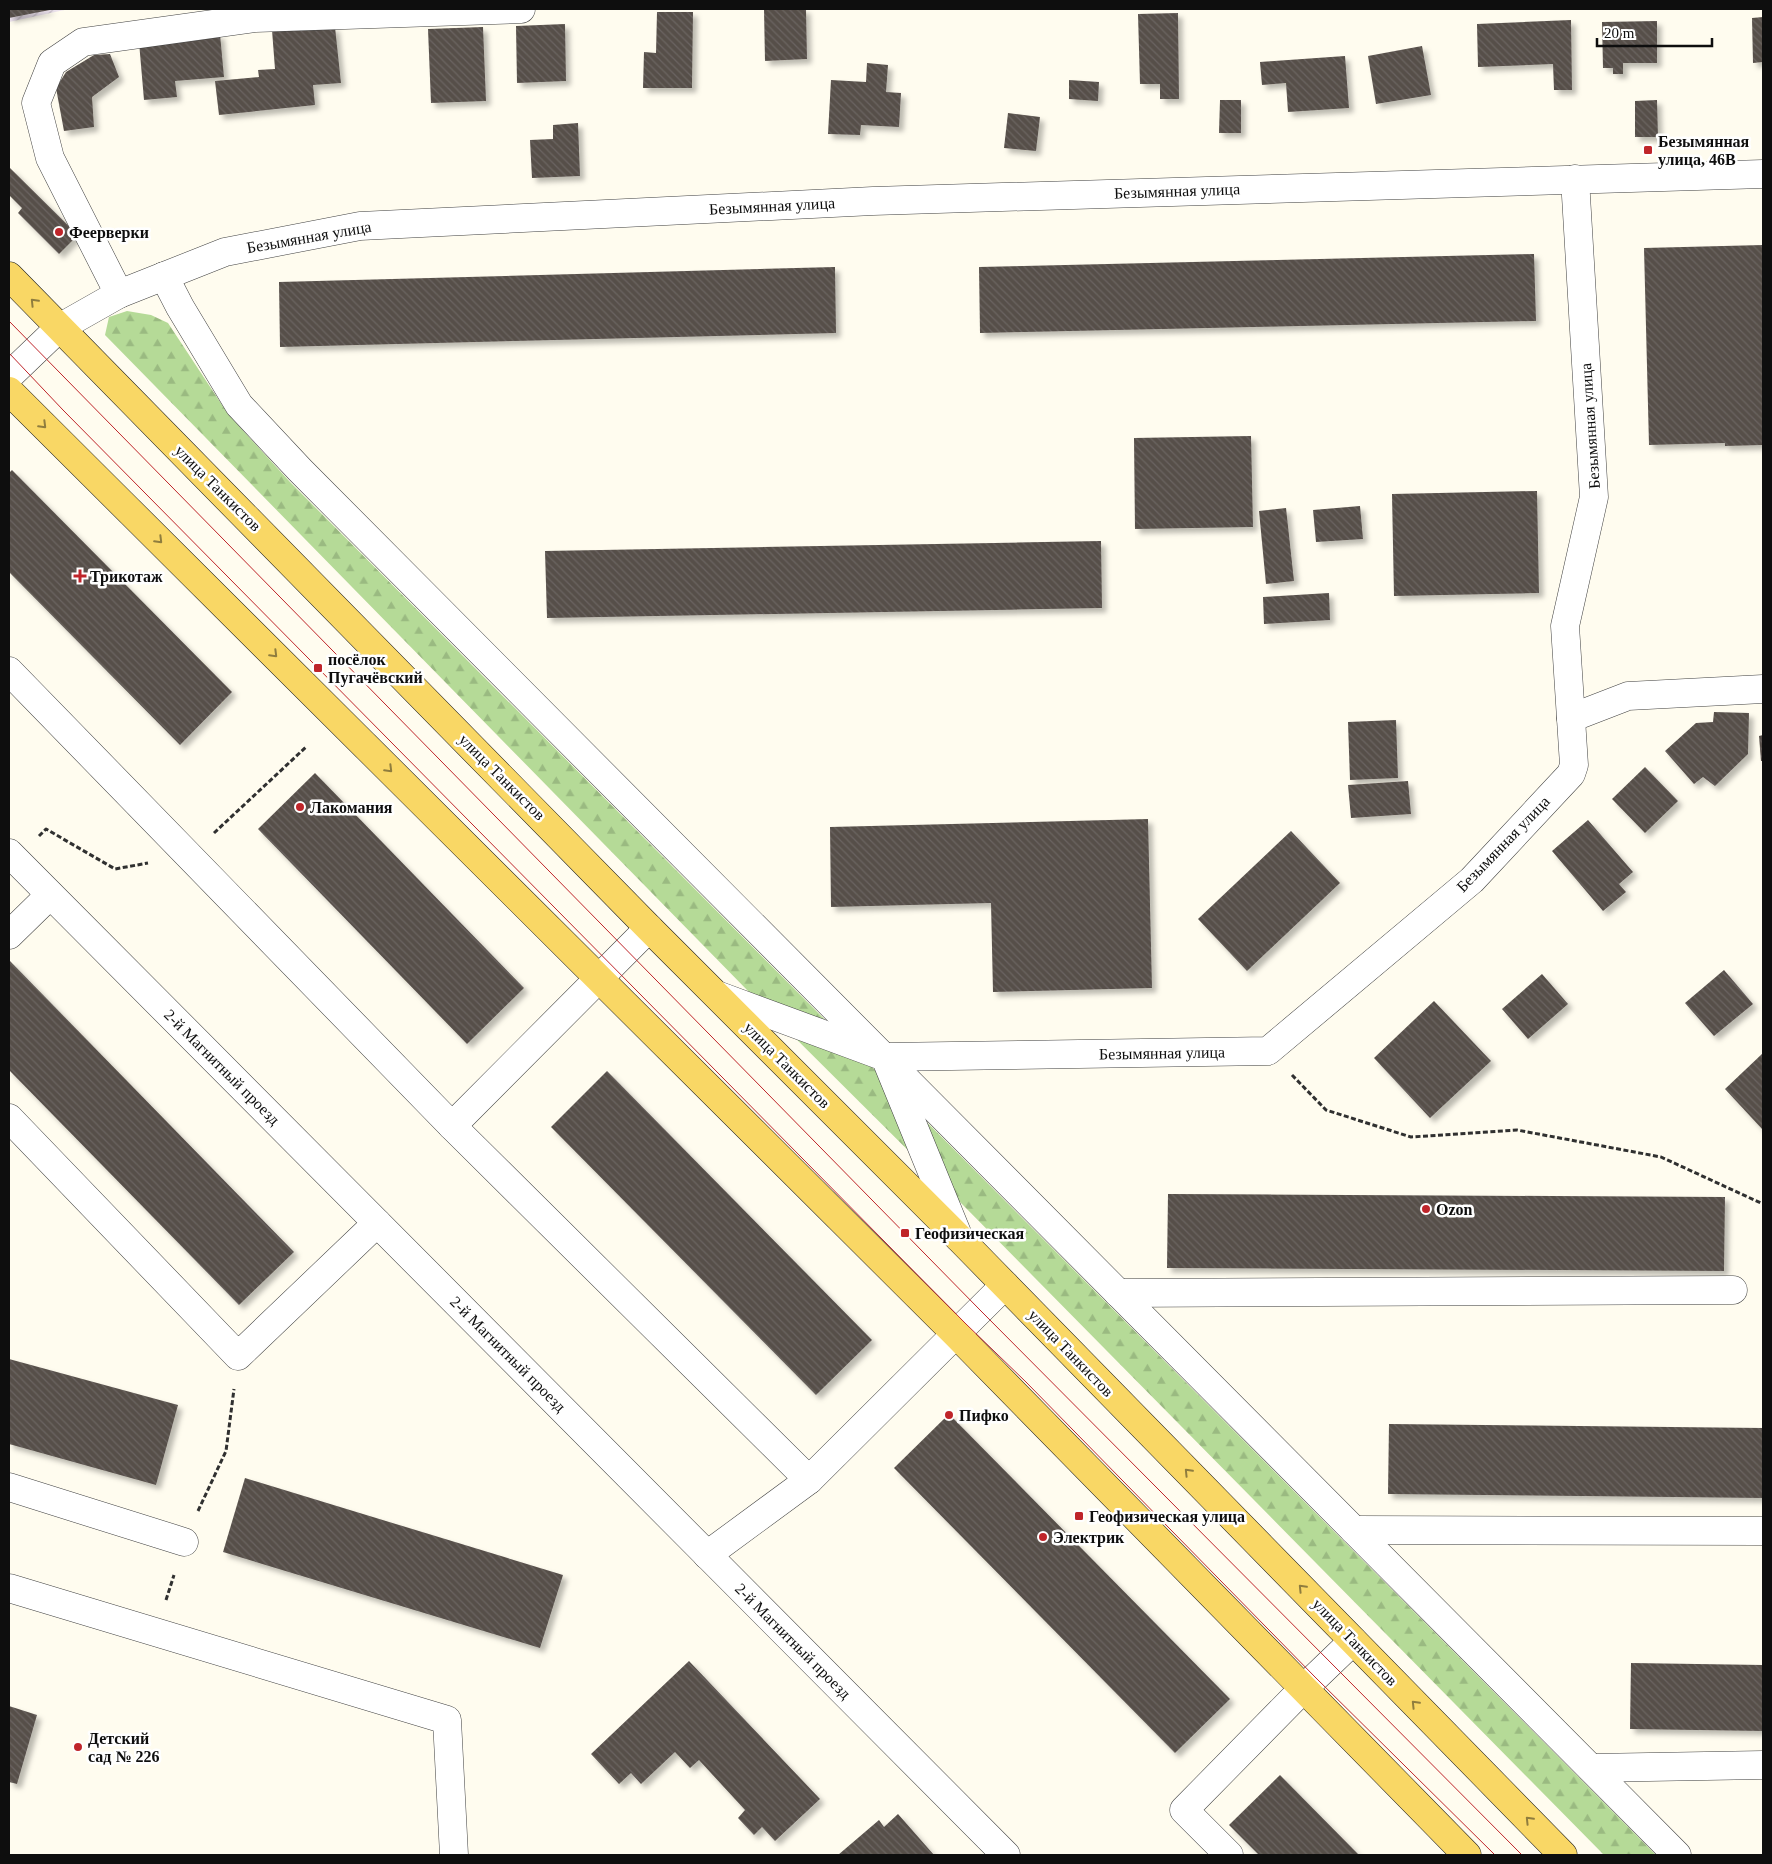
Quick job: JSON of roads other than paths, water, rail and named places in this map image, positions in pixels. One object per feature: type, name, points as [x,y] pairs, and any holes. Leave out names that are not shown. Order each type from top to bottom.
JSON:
[{"type":"main road","name":"улица Танкистов","points":[[9,276],[717,996],[959,1238],[1563,1855]]},
{"type":"main road","points":[[9,391],[956,1334],[1467,1855]]},
{"type":"street","points":[[120,294],[50,158],[36,103],[52,63],[83,42],[255,18],[521,9]]},
{"type":"street","name":"Безымянная улица","points":[[9,376],[60,328],[120,294],[225,252],[360,226],[873,201],[1763,174]]},
{"type":"street","name":"Безымянная улица","points":[[885,1057],[1268,1051],[1472,880],[1571,774],[1574,765],[1565,626],[1594,497],[1574,179]]},
{"type":"street","points":[[164,276],[180,307],[239,405],[300,470],[1677,1855]]},
{"type":"street","points":[[9,671],[452,1126],[809,1480]]},
{"type":"street","points":[[1571,718],[1628,696],[1763,689]]},
{"type":"street","name":"2-й Магнитный проезд","points":[[12,856],[1006,1855]]},
{"type":"street","points":[[9,935],[50,895]]},
{"type":"street","points":[[452,1126],[650,928]]},
{"type":"street","points":[[717,996],[885,1057],[959,1238]]},
{"type":"street","points":[[9,1118],[238,1356],[377,1223]]},
{"type":"street","points":[[707,1555],[809,1480],[1005,1285]]},
{"type":"street","points":[[1118,1293],[1733,1290]]},
{"type":"street","points":[[9,1487],[184,1542]]},
{"type":"street","points":[[1354,1530],[1763,1531]]},
{"type":"street","points":[[9,1588],[447,1720],[454,1855]]},
{"type":"street","points":[[1229,1855],[1184,1810],[1353,1641]]},
{"type":"street","points":[[1591,1768],[1763,1765]]},
{"type":"tram line","points":[[9,321],[980,1310],[1522,1855]]},
{"type":"tram line","points":[[9,353],[63,410],[966,1324],[1026,1382],[1315,1677],[1495,1855]]},
{"type":"place","name":"Безымянная улица, 46В","points":[[1648,150]]},
{"type":"place","name":"Феерверки","points":[[59,232]]},
{"type":"place","name":"Трикотаж","points":[[80,576]]},
{"type":"place","name":"посёлок Пугачёвский","points":[[318,668]]},
{"type":"place","name":"Лакомания","points":[[300,807]]},
{"type":"place","name":"Ozon","points":[[1426,1209]]},
{"type":"place","name":"Геофизическая","points":[[905,1233]]},
{"type":"place","name":"Пифко","points":[[949,1415]]},
{"type":"place","name":"Геофизическая улица","points":[[1079,1516]]},
{"type":"place","name":"Электрик","points":[[1043,1537]]},
{"type":"place","name":"Детский сад № 226","points":[[78,1747]]}]
